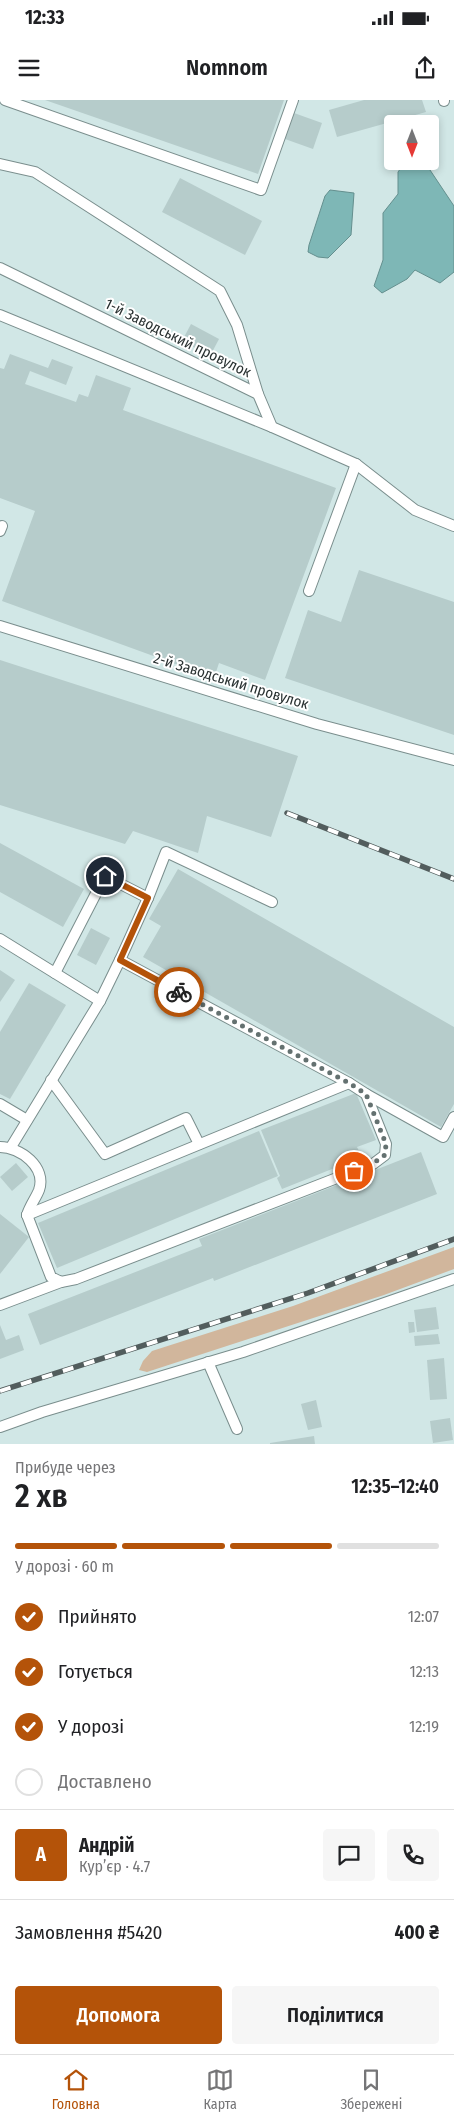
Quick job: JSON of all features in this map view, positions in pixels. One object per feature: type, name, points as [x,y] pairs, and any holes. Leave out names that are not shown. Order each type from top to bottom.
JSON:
[{"type":"lane","points":[[5,100],[261,190],[293,100]]},
{"type":"lane","points":[[0,164],[35,172],[220,291],[237,325],[258,394]]},
{"type":"lane","name":"1-й Заводський провулок","points":[[0,268],[258,394],[272,427]]},
{"type":"lane","points":[[0,314],[356,464],[415,510],[454,526]]},
{"type":"lane","points":[[309,591],[356,464]]},
{"type":"lane","name":"2-й Заводський провулок","points":[[0,626],[318,724],[454,760]]},
{"type":"lane","points":[[61,1282],[51,1277],[27,1215],[30,1204],[39,1190],[39,1173],[31,1160],[5,1147],[27,1120],[100,1001],[148,898],[166,852],[272,902]]},
{"type":"lane","points":[[55,973],[105,876],[148,898]]},
{"type":"lane","points":[[0,939],[100,1001]]},
{"type":"lane","points":[[120,960],[349,1083],[443,1137],[454,1117]]},
{"type":"lane","points":[[51,1080],[105,1154],[186,1118],[200,1144]]},
{"type":"lane","points":[[27,1215],[349,1083]]},
{"type":"lane","points":[[0,1305],[85,1275],[372,1164],[385,1155],[386,1144],[366,1094]]},
{"type":"lane","points":[[0,1104],[27,1120]]},
{"type":"lane","points":[[0,1427],[42,1412],[208,1362],[454,1278]]},
{"type":"lane","points":[[208,1362],[237,1429]]},
{"type":"shaded area","points":[[454,1247],[454,1269],[384,1295],[147,1372],[139,1370],[143,1361],[152,1351],[293,1306]]},
{"type":"water","points":[[399,170],[430,170],[454,206],[454,272],[440,283],[415,270],[407,279],[382,293],[374,286],[383,260],[383,213],[398,194]]},
{"type":"water","points":[[330,190],[354,193],[351,235],[328,258],[318,257],[308,252],[309,245],[325,196]]},
{"type":"building","points":[[45,100],[284,100],[258,174]]},
{"type":"building","points":[[364,100],[422,100],[426,112],[415,115],[384,115],[384,124],[337,137],[329,110]]},
{"type":"building","points":[[294,113],[322,123],[313,149],[285,139]]},
{"type":"building","points":[[180,178],[262,221],[245,255],[162,212]]},
{"type":"building","points":[[191,324],[219,339],[210,356],[182,341]]},
{"type":"building","points":[[10,354],[48,368],[52,359],[73,367],[66,385],[30,371],[25,384],[76,402],[79,394],[88,397],[96,375],[131,388],[123,410],[336,488],[265,680],[219,663],[214,678],[2,601],[35,511],[0,498],[0,368],[4,369]]},
{"type":"building","points":[[359,570],[454,602],[454,735],[285,678],[308,610],[341,622]]},
{"type":"building","points":[[0,660],[298,756],[271,837],[207,816],[198,853],[133,831],[125,844],[0,805]]},
{"type":"building","points":[[0,843],[84,889],[63,927],[0,892]]},
{"type":"building","points":[[178,869],[454,1027],[454,1104],[441,1127],[143,957],[161,926],[149,919]]},
{"type":"building","points":[[91,928],[110,938],[96,965],[77,955]]},
{"type":"building","points":[[0,970],[15,980],[0,1002]]},
{"type":"building","points":[[29,983],[66,1005],[10,1099],[0,1094],[0,1032]]},
{"type":"building","points":[[356,1093],[376,1140],[357,1147],[362,1157],[282,1189],[277,1178],[280,1176],[261,1130]]},
{"type":"building","points":[[259,1131],[278,1176],[57,1268],[38,1223]]},
{"type":"building","points":[[421,1152],[437,1194],[214,1281],[213,1278],[40,1345],[28,1314],[202,1246],[199,1239]]},
{"type":"building","points":[[16,1163],[28,1177],[12,1191],[0,1177]]},
{"type":"building","points":[[0,1214],[29,1237],[0,1274]]},
{"type":"building","points":[[436,1307],[439,1329],[417,1332],[414,1310]]},
{"type":"building","points":[[408,1322],[414,1322],[415,1332],[409,1333]]},
{"type":"building","points":[[0,1325],[6,1340],[19,1335],[24,1350],[0,1359]]},
{"type":"building","points":[[438,1334],[440,1344],[415,1346],[414,1336]]},
{"type":"building","points":[[444,1358],[447,1399],[430,1400],[427,1360]]},
{"type":"building","points":[[316,1400],[322,1427],[308,1430],[301,1404]]},
{"type":"building","points":[[450,1418],[453,1440],[433,1443],[430,1421]]},
{"type":"building","points":[[314,1436],[315,1444],[270,1444],[270,1443]]},
{"type":"railway","points":[[287,813],[454,879]]},
{"type":"railway","points":[[0,1391],[308,1293],[454,1239]]},
{"type":"way so far","points":[[179,992],[349,1083],[366,1094],[386,1144],[385,1155],[372,1164],[354,1171]]},
{"type":"route","points":[[105,876],[148,898],[120,960],[179,992]]}]
